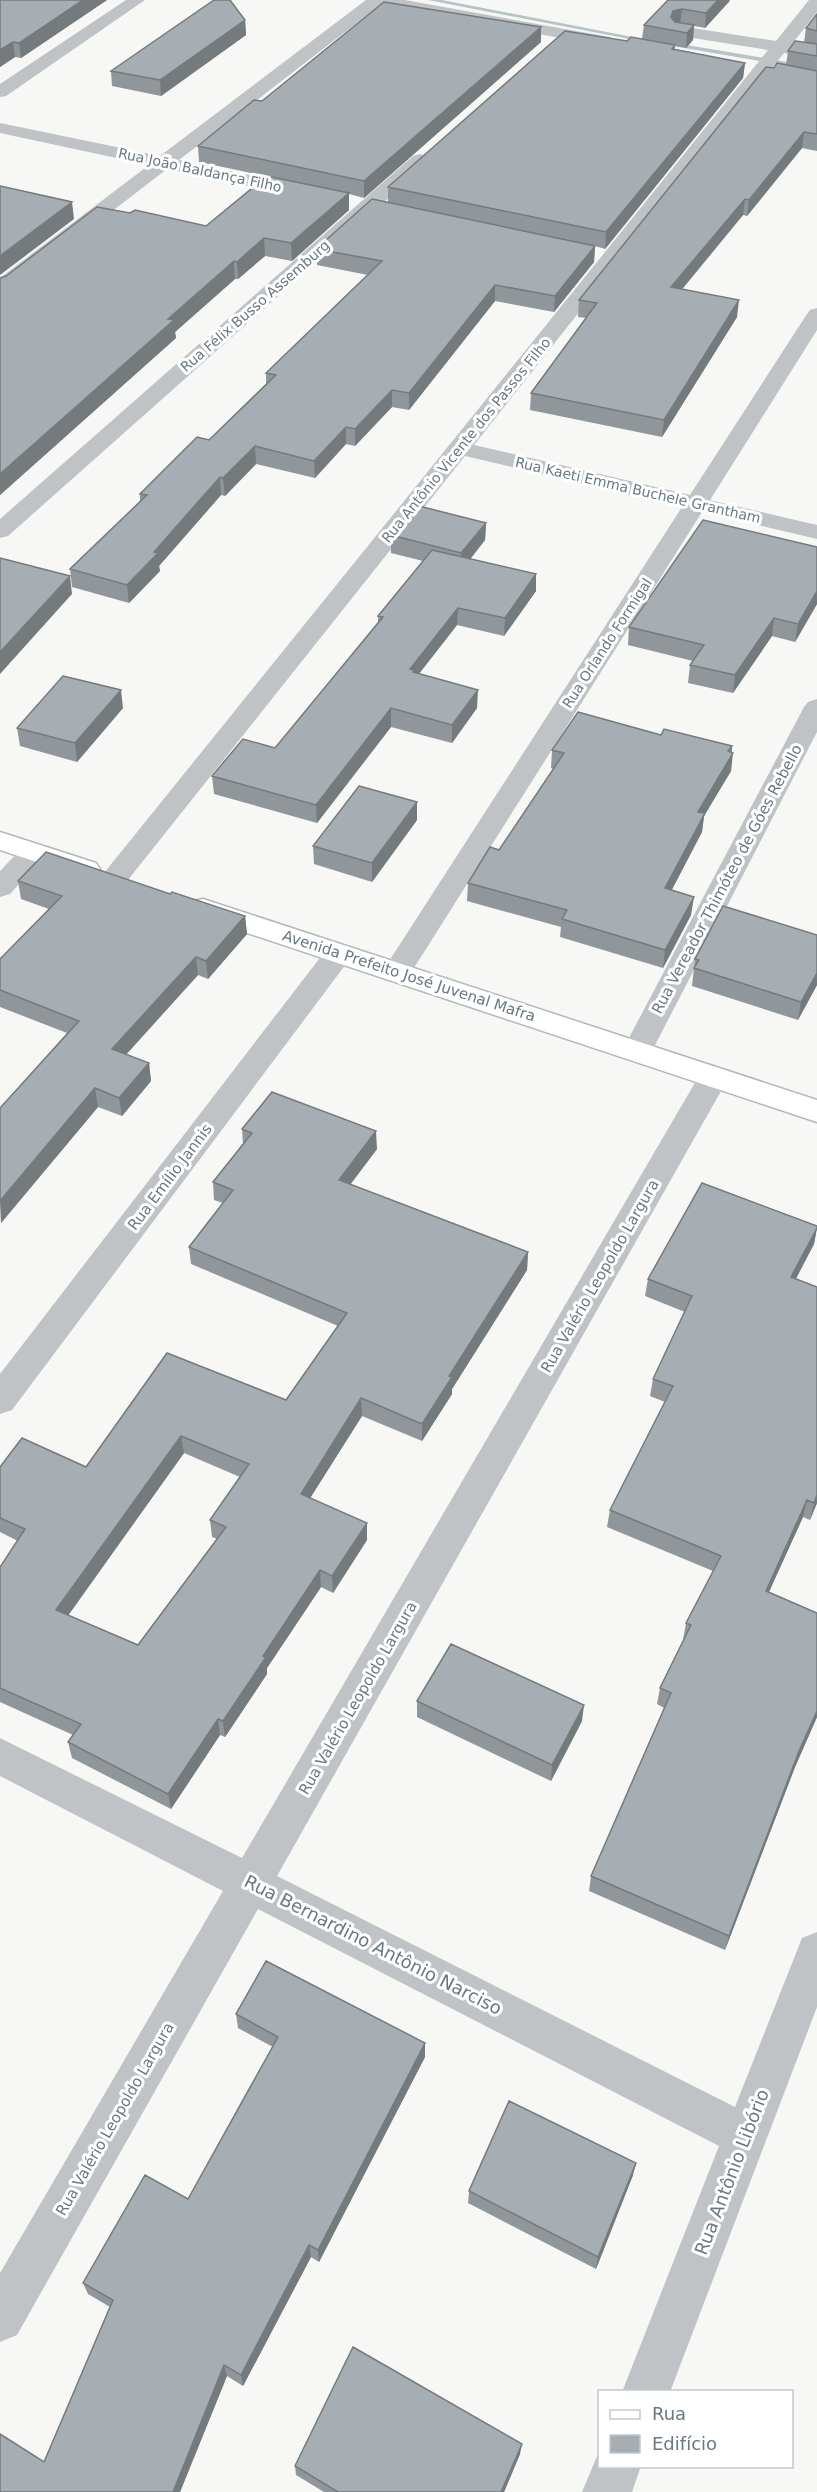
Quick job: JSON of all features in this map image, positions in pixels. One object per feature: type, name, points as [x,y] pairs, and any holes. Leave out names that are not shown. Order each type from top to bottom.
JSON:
[{"type":"main road","points":[[0,841],[125,882]]},
{"type":"main road","name":"Avenida Prefeito José Juvenal Mafra","points":[[180,900],[817,1111]]},
{"type":"street","points":[[0,92],[137,0]]},
{"type":"street","points":[[0,288],[377,0],[622,45]]},
{"type":"street","name":"Rua Antônio Vicente dos Passos Filho","points":[[125,882],[459,448],[773,62],[817,1]]},
{"type":"street","points":[[680,32],[773,62]]},
{"type":"street","points":[[546,50],[564,34]]},
{"type":"street","points":[[738,66],[817,53]]},
{"type":"street","name":"Rua João Baldança Filho","points":[[0,128],[323,196]]},
{"type":"street","name":"Rua Félix Busso Assemburg","points":[[0,531],[431,151]]},
{"type":"street","points":[[346,201],[392,211]]},
{"type":"street","points":[[589,253],[612,258]]},
{"type":"street","name":"Rua Orlando Formigal","points":[[397,972],[817,314]]},
{"type":"street","name":"Rua Kaeti Emma Buchele Grantham","points":[[459,448],[817,532]]},
{"type":"street","name":"Rua Vereador Thimóteo de Góes Rebello","points":[[637,1051],[817,706]]},
{"type":"street","points":[[0,888],[34,852]]},
{"type":"street","name":"Rua Emílio Jannis","points":[[0,1400],[339,953]]},
{"type":"street","name":"Rua Valério Leopoldo Largura","points":[[0,2318],[714,1077]]},
{"type":"street","name":"Rua Bernardino Antônio Narciso","points":[[0,1756],[746,2136]]},
{"type":"street","name":"Rua Antônio Libório","points":[[646,2390],[817,1952]]},
{"type":"street","points":[[608,2492],[616,2468]]},
{"type":"building","points":[[0,0],[83,0],[19,43],[13,42],[0,50]]},
{"type":"building","points":[[214,0],[230,0],[245,20],[160,80],[111,71]]},
{"type":"building","points":[[668,0],[718,0],[706,13],[682,9],[673,11],[671,17],[675,22],[694,25],[687,33],[644,25]]},
{"type":"building","points":[[384,2],[541,27],[364,181],[198,146],[254,100],[262,101]]},
{"type":"building","points":[[817,14],[817,31],[806,28]]},
{"type":"building","points":[[565,31],[627,41],[631,37],[675,45],[672,49],[745,63],[606,232],[388,187]]},
{"type":"building","points":[[795,41],[817,44],[817,56],[788,51]]},
{"type":"building","points":[[777,63],[817,71],[817,134],[804,132],[749,200],[745,199],[671,287],[739,300],[664,420],[531,393],[597,303],[579,300],[766,67],[774,68]]},
{"type":"building","points":[[267,176],[349,193],[291,243],[264,238],[237,262],[234,261],[168,319],[174,320],[0,474],[0,278],[6,276],[97,207],[130,213],[135,210],[206,226]]},
{"type":"building","points":[[0,186],[72,202],[0,256]]},
{"type":"building","points":[[372,199],[595,246],[555,296],[495,285],[409,393],[392,390],[355,429],[346,427],[314,461],[255,446],[223,478],[220,477],[154,552],[158,553],[127,585],[70,569],[147,495],[140,494],[197,437],[209,440],[276,375],[266,373],[382,261],[316,249]]},
{"type":"building","points":[[415,505],[486,523],[461,553],[391,535]]},
{"type":"building","points":[[703,520],[817,547],[817,591],[798,624],[774,618],[735,675],[690,665],[704,645],[629,627]]},
{"type":"building","points":[[432,550],[536,574],[505,618],[458,608],[410,669],[414,670],[413,672],[478,690],[452,725],[391,708],[316,805],[212,776],[243,739],[275,748],[383,617],[378,616]]},
{"type":"building","points":[[0,558],[70,576],[0,652]]},
{"type":"building","points":[[63,676],[121,690],[75,743],[17,728]]},
{"type":"building","points":[[578,712],[661,735],[664,729],[732,746],[728,751],[733,753],[698,812],[705,813],[665,888],[694,897],[665,950],[562,919],[567,910],[468,883],[490,847],[499,850],[564,753],[552,750]]},
{"type":"building","points":[[359,786],[417,802],[372,863],[313,846]]},
{"type":"building","points":[[46,852],[170,894],[172,892],[245,916],[206,961],[196,957],[112,1049],[149,1063],[119,1098],[95,1088],[0,1201],[0,1108],[79,1021],[0,990],[0,959],[62,896],[18,881]]},
{"type":"building","points":[[723,906],[817,935],[817,973],[801,1002],[694,968],[699,960],[695,959]]},
{"type":"building","points":[[272,1092],[376,1131],[339,1180],[528,1252],[449,1376],[452,1377],[422,1424],[361,1398],[301,1494],[367,1523],[332,1576],[320,1570],[223,1721],[218,1719],[168,1794],[68,1742],[81,1724],[0,1688],[0,1567],[25,1529],[0,1518],[0,1467],[22,1438],[86,1467],[167,1353],[286,1400],[347,1313],[189,1247],[233,1190],[213,1182],[252,1133],[242,1129]],"holes":[[[181,1436],[249,1464],[210,1520],[226,1527],[138,1645],[56,1610]]]},
{"type":"building","points":[[702,1183],[817,1226],[791,1277],[817,1287],[817,1495],[814,1503],[807,1500],[766,1591],[817,1613],[817,1711],[799,1751],[729,1936],[591,1876],[671,1693],[660,1688],[691,1625],[686,1623],[721,1556],[610,1510],[673,1386],[653,1379],[692,1296],[648,1279]]},
{"type":"building","points":[[451,1644],[584,1705],[552,1765],[417,1701]]},
{"type":"building","points":[[266,1961],[425,2043],[318,2250],[309,2245],[241,2375],[224,2365],[173,2492],[0,2492],[0,2434],[44,2462],[113,2300],[83,2283],[145,2175],[188,2199],[278,2037],[236,2014]]},
{"type":"building","points":[[509,2101],[636,2163],[598,2257],[469,2191]]},
{"type":"building","points":[[353,2347],[522,2444],[501,2492],[338,2492],[295,2466]]},
{"type":"waterway","points":[[431,0],[650,41]]},
{"type":"waterway","points":[[669,44],[817,69]]}]
